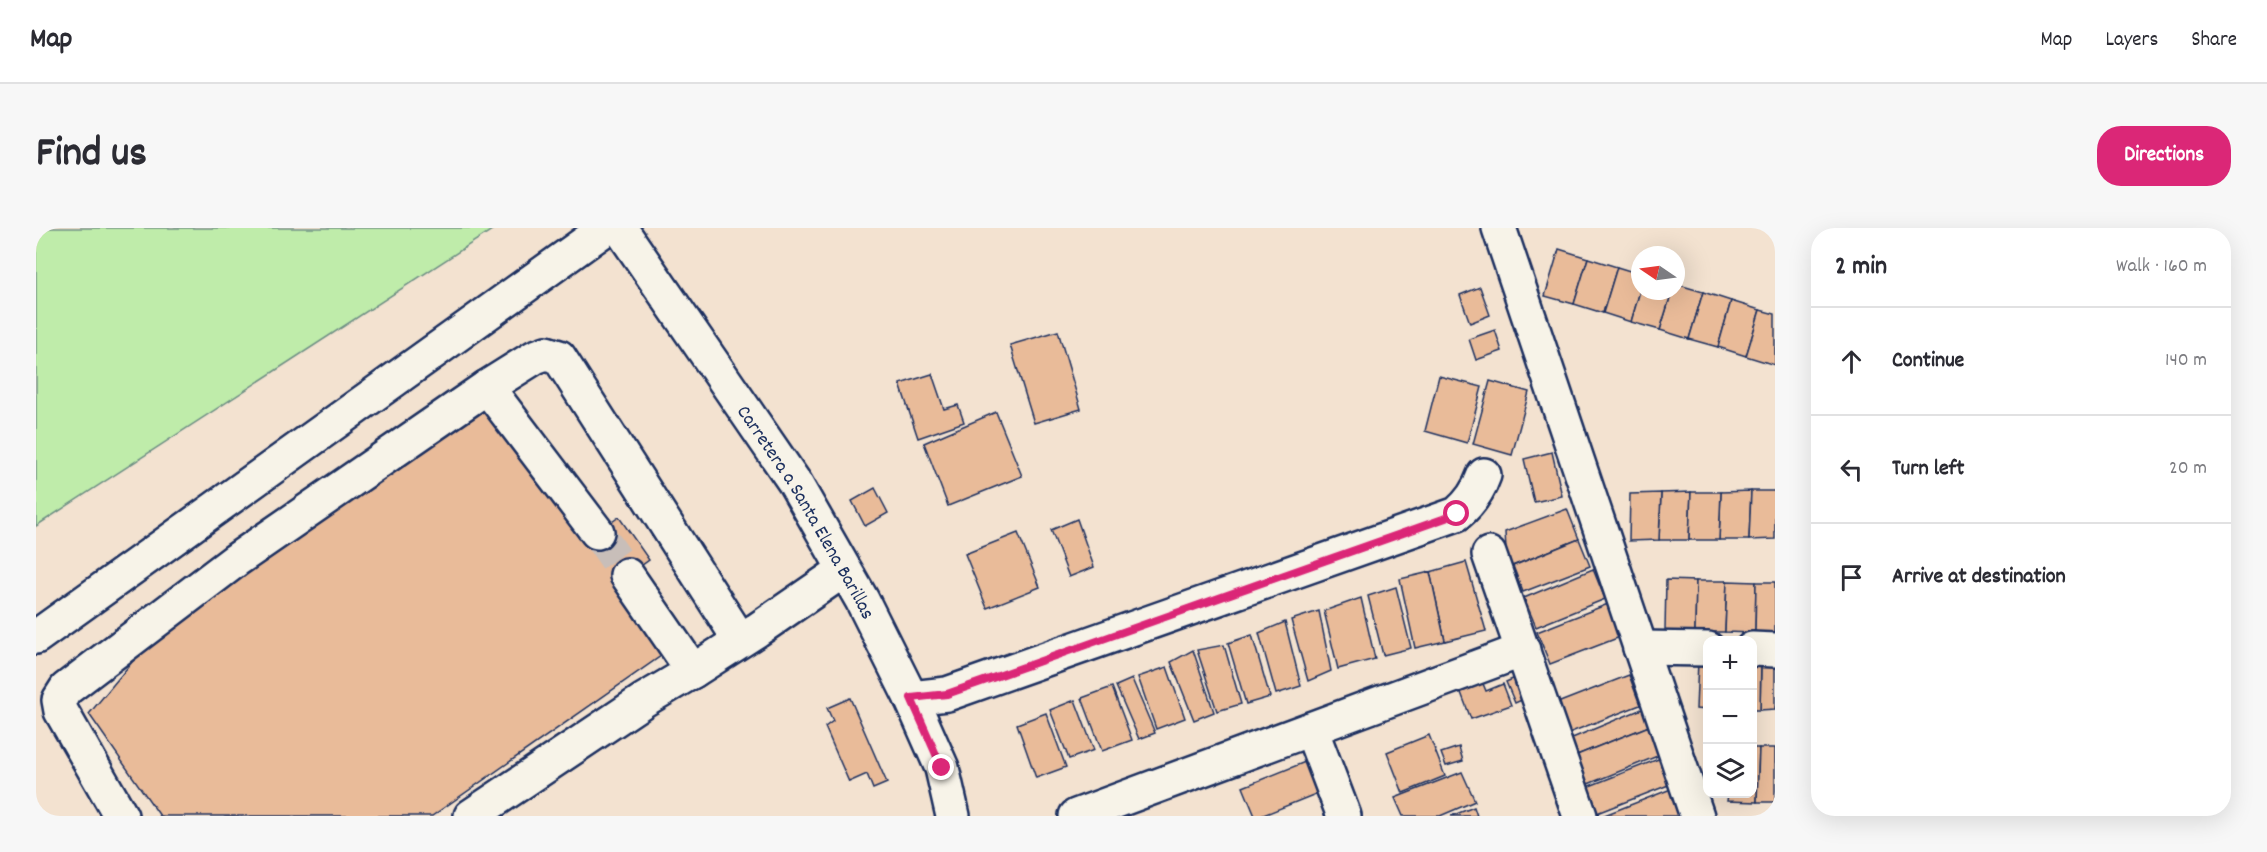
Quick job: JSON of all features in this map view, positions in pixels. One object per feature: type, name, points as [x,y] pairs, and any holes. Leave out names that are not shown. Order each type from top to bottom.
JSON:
[{"type":"street","points":[[36,637],[606,228]]},
{"type":"street","name":"Carretera a Santa Elena Barillas","points":[[621,228],[795,483],[879,632],[911,698],[942,768],[953,816]]},
{"type":"street","points":[[1498,228],[1697,816]]},
{"type":"street","points":[[121,816],[61,711],[59,700],[66,689],[236,560],[488,387],[535,357],[546,353],[559,357],[740,640]]},
{"type":"street","points":[[488,387],[597,532]]},
{"type":"street","points":[[911,698],[947,694],[1457,514],[1469,504],[1485,475]]},
{"type":"street","points":[[1489,554],[1580,816]]},
{"type":"street","points":[[471,816],[644,700],[757,630],[844,570]]},
{"type":"street","points":[[627,575],[693,671]]},
{"type":"street","points":[[1640,648],[1703,649]]},
{"type":"street","points":[[1757,649],[1775,650]]},
{"type":"street","points":[[1076,816],[1123,808],[1311,729],[1522,650]]},
{"type":"street","points":[[1311,729],[1344,816]]},
{"type":"green space","points":[[36,228],[495,228],[36,526]]},
{"type":"building","points":[[1559,249],[1588,258],[1574,304],[1545,296]]},
{"type":"building","points":[[1588,258],[1617,267],[1603,313],[1574,304]]},
{"type":"building","points":[[1617,267],[1631,271],[1631,300],[1637,300],[1631,322],[1603,313]]},
{"type":"building","points":[[1480,287],[1490,315],[1470,323],[1460,295]]},
{"type":"building","points":[[1685,287],[1703,292],[1689,339],[1660,330],[1669,300],[1685,300]]},
{"type":"building","points":[[1703,292],[1731,301],[1718,347],[1689,339]]},
{"type":"building","points":[[1637,300],[1669,300],[1660,330],[1631,322]]},
{"type":"building","points":[[1731,301],[1760,310],[1746,356],[1718,347]]},
{"type":"building","points":[[1760,310],[1775,314],[1775,365],[1746,356]]},
{"type":"building","points":[[1495,330],[1502,351],[1476,360],[1469,339]]},
{"type":"building","points":[[1058,331],[1081,409],[1034,423],[1010,345]]},
{"type":"building","points":[[932,374],[944,409],[958,405],[964,422],[918,438],[900,384]]},
{"type":"building","points":[[1439,376],[1482,387],[1467,443],[1425,431]]},
{"type":"building","points":[[1490,381],[1529,392],[1512,455],[1473,444]]},
{"type":"building","points":[[486,402],[583,542],[619,517],[649,560],[620,581],[668,651],[432,816],[160,816],[89,714],[156,633]]},
{"type":"building","points":[[996,412],[1022,476],[948,506],[924,443]]},
{"type":"building","points":[[1552,452],[1562,496],[1534,502],[1524,459]]},
{"type":"building","points":[[875,488],[888,513],[865,526],[852,501]]},
{"type":"building","points":[[1751,491],[1749,540],[1719,540],[1721,492]]},
{"type":"building","points":[[1751,491],[1775,491],[1775,539],[1749,540]]},
{"type":"building","points":[[1691,492],[1689,540],[1659,540],[1661,493]]},
{"type":"building","points":[[1691,492],[1721,492],[1719,540],[1689,540]]},
{"type":"building","points":[[1661,493],[1659,540],[1629,541],[1630,494]]},
{"type":"building","points":[[1567,509],[1579,539],[1507,568],[1505,532]]},
{"type":"building","points":[[1077,519],[1094,567],[1069,577],[1051,530]]},
{"type":"building","points":[[1018,533],[1040,587],[987,608],[965,554]]},
{"type":"building","points":[[1579,539],[1590,566],[1523,592],[1513,566]]},
{"type":"building","points":[[1466,562],[1486,631],[1445,641],[1430,572]]},
{"type":"building","points":[[1593,569],[1605,599],[1536,627],[1524,598]]},
{"type":"building","points":[[1430,572],[1445,641],[1415,648],[1400,579]]},
{"type":"building","points":[[1666,580],[1696,581],[1695,632],[1665,631]]},
{"type":"building","points":[[1696,581],[1727,581],[1725,632],[1695,632]]},
{"type":"building","points":[[1727,581],[1756,582],[1755,633],[1725,632]]},
{"type":"building","points":[[1756,582],[1775,582],[1775,633],[1755,633]]},
{"type":"building","points":[[1396,587],[1411,648],[1383,655],[1368,596]]},
{"type":"building","points":[[1361,598],[1375,659],[1338,669],[1324,611]]},
{"type":"building","points":[[1608,604],[1620,637],[1550,664],[1537,632]]},
{"type":"building","points":[[1319,611],[1331,671],[1308,681],[1291,620]]},
{"type":"building","points":[[1285,622],[1301,686],[1276,694],[1259,633]]},
{"type":"building","points":[[1252,635],[1270,697],[1246,704],[1228,643]]},
{"type":"building","points":[[1224,645],[1241,704],[1217,711],[1197,650]]},
{"type":"building","points":[[1193,650],[1214,712],[1194,720],[1171,662]]},
{"type":"building","points":[[1775,660],[1775,709],[1760,710],[1761,661]]},
{"type":"building","points":[[1698,661],[1703,661],[1703,710],[1696,709]]},
{"type":"building","points":[[1757,661],[1761,661],[1760,710],[1757,710]]},
{"type":"building","points":[[1167,667],[1185,718],[1156,729],[1138,677]]},
{"type":"building","points":[[1479,674],[1486,691],[1503,684],[1511,705],[1471,719],[1457,682]]},
{"type":"building","points":[[1524,674],[1533,695],[1515,703],[1506,682]]},
{"type":"building","points":[[1629,675],[1640,705],[1566,734],[1555,704]]},
{"type":"building","points":[[1132,679],[1155,733],[1139,739],[1116,686]]},
{"type":"building","points":[[1112,687],[1132,740],[1102,751],[1082,698]]},
{"type":"building","points":[[850,698],[887,783],[873,789],[867,774],[849,782],[825,727],[833,721],[827,708]]},
{"type":"building","points":[[1075,700],[1094,750],[1069,759],[1050,710]]},
{"type":"building","points":[[1642,709],[1649,726],[1577,755],[1570,739]]},
{"type":"building","points":[[1046,713],[1066,767],[1036,778],[1017,724]]},
{"type":"building","points":[[1649,726],[1660,755],[1588,784],[1577,755]]},
{"type":"building","points":[[1429,735],[1445,776],[1403,793],[1387,752]]},
{"type":"building","points":[[1459,747],[1463,761],[1446,766],[1441,753]]},
{"type":"building","points":[[1757,748],[1759,748],[1757,802],[1727,801],[1727,798],[1757,798]]},
{"type":"building","points":[[1759,748],[1775,748],[1775,802],[1757,802]]},
{"type":"building","points":[[1661,758],[1671,784],[1597,813],[1587,787]]},
{"type":"building","points":[[1310,760],[1323,791],[1261,816],[1255,816],[1243,787]]},
{"type":"building","points":[[1462,772],[1475,801],[1440,816],[1403,816],[1395,798]]},
{"type":"building","points":[[1671,789],[1681,816],[1602,816]]},
{"type":"building","points":[[1474,807],[1477,816],[1451,816]]},
{"type":"tunnel","points":[[597,532],[627,575]]},
{"type":"route","points":[[942,768],[911,698],[947,694],[1457,514]]}]
